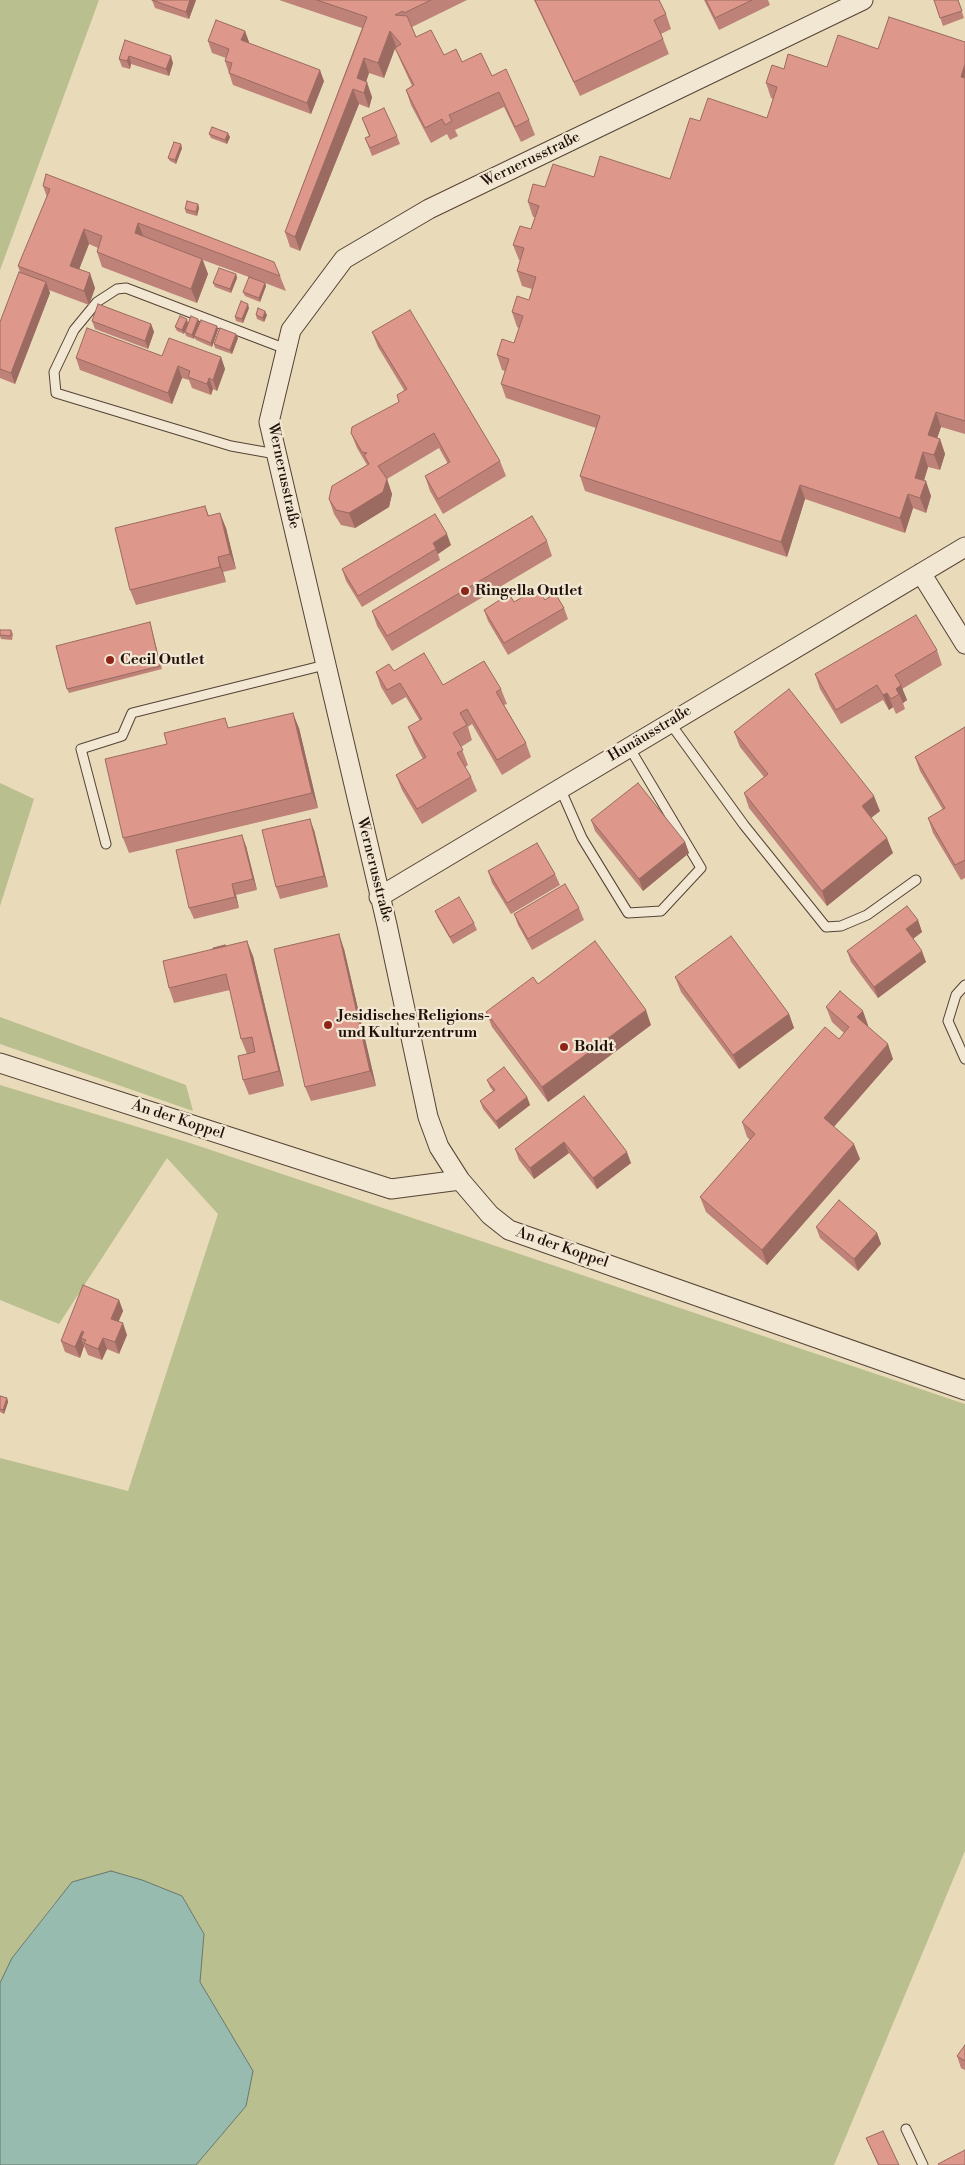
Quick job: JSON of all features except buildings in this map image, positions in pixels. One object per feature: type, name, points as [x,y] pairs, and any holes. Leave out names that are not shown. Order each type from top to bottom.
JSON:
[{"type":"street","name":"Wernerusstraße","points":[[460,1180],[439,1147],[428,1117],[387,925],[269,422],[290,330],[344,259],[429,209],[863,0]]},
{"type":"street","name":"Hunäusstraße","points":[[379,897],[965,547]]},
{"type":"street","points":[[921,573],[965,644]]},
{"type":"street","name":"An der Koppel","points":[[0,1063],[391,1188],[460,1180],[490,1215],[509,1230],[965,1390]]},
{"type":"lane","points":[[276,454],[230,446],[56,393],[54,372],[74,330],[97,302],[117,289],[126,288],[286,349]]},
{"type":"lane","points":[[106,844],[81,749],[122,736],[132,713],[326,665]]},
{"type":"lane","points":[[670,722],[744,825],[826,927],[841,926],[867,915],[916,880]]},
{"type":"lane","points":[[560,788],[582,838],[628,913],[661,911],[701,868],[629,747]]},
{"type":"lane","points":[[965,985],[956,995],[948,1021],[965,1059]]},
{"type":"lane","points":[[906,2130],[923,2165]]},
{"type":"green space","points":[[0,0],[99,0],[0,270]]},
{"type":"green space","points":[[0,783],[34,799],[0,906]]},
{"type":"green space","points":[[0,1017],[186,1085],[193,1111],[0,1044]]},
{"type":"green space","points":[[0,1085],[187,1142],[965,1404],[965,1851],[834,2165],[196,2165],[246,2106],[253,2071],[200,1982],[204,1934],[182,1896],[142,1880],[111,1871],[54,1904],[12,1958],[0,1983],[0,1458],[128,1491],[218,1214],[167,1158],[59,1324],[0,1300]]},
{"type":"water","points":[[111,1871],[142,1880],[182,1896],[204,1934],[200,1982],[253,2071],[246,2106],[196,2165],[0,2165],[0,1983],[12,1958],[72,1882]]},
{"type":"place","name":"Ringella Outlet","points":[[465,591]]},
{"type":"place","name":"Cecil Outlet","points":[[110,660]]},
{"type":"place","name":"Jesidisches Religions- und Kulturzentrum","points":[[328,1025]]},
{"type":"place","name":"Boldt","points":[[564,1047]]}]
